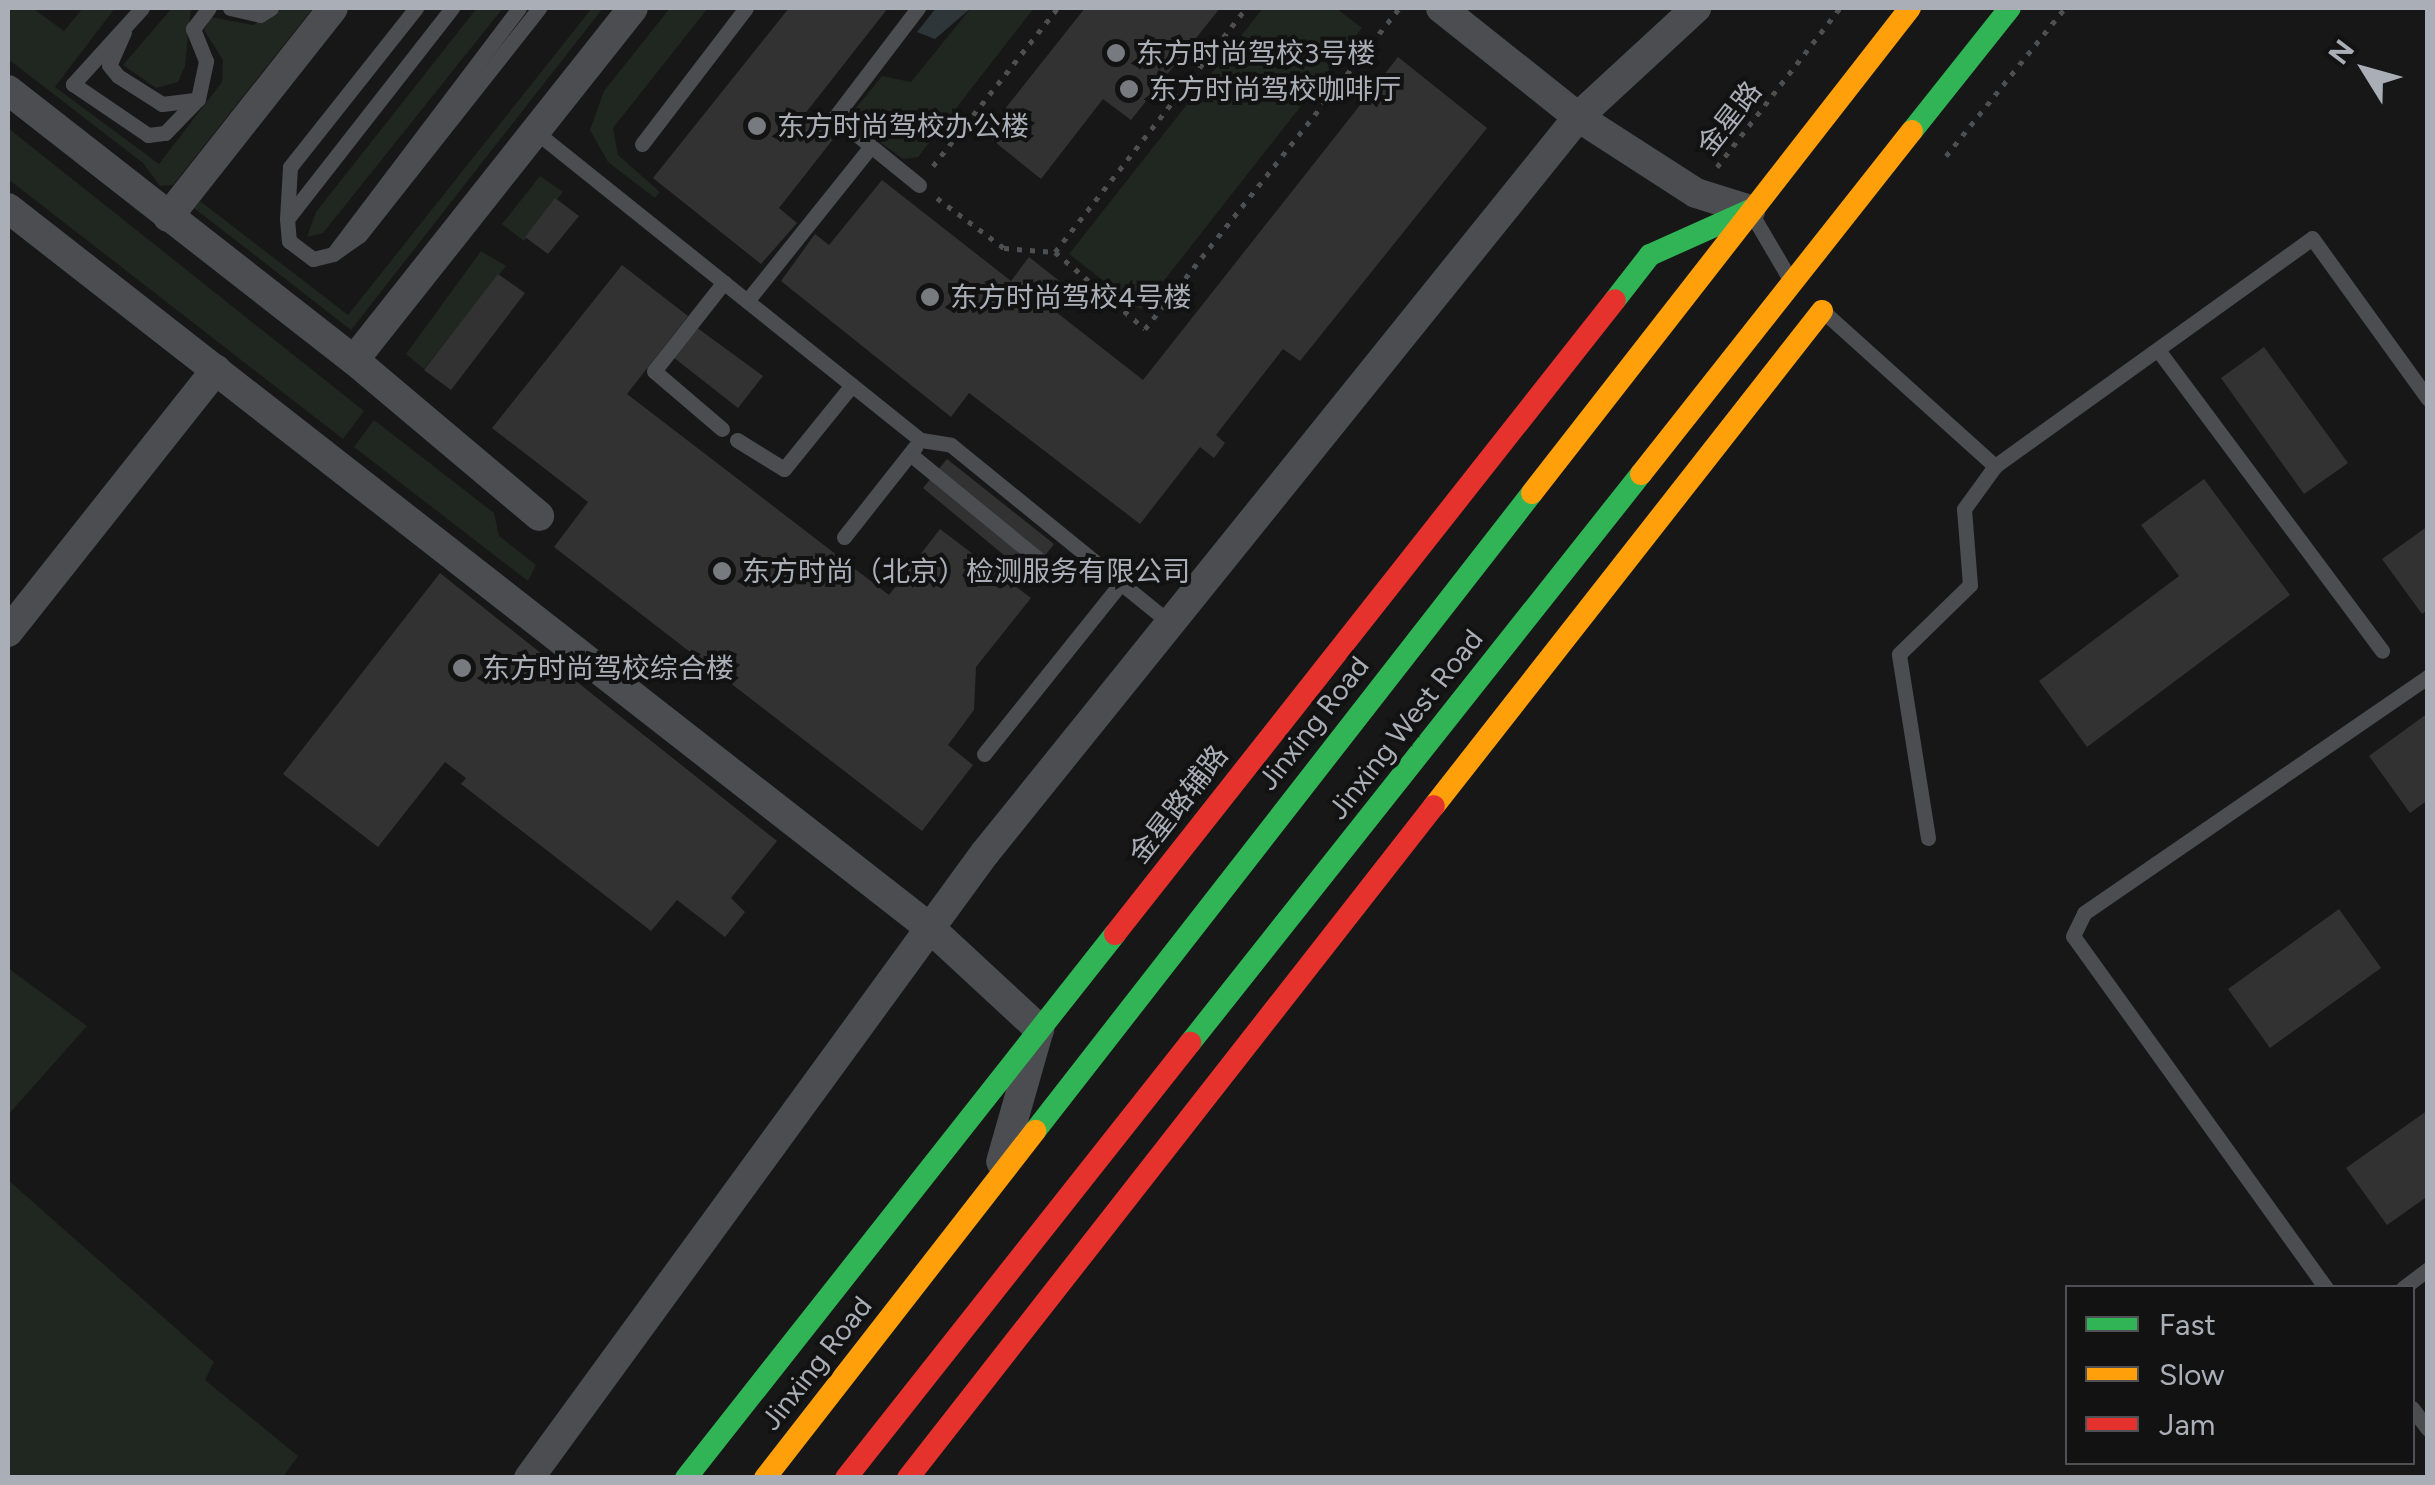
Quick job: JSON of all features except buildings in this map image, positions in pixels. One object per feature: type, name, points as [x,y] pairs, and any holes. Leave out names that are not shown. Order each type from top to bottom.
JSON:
[{"type":"main road","name":"Jinxing Road","points":[[765,1478],[1910,8]]},
{"type":"main road","name":"Jinxing West Road","points":[[846,1478],[2010,8]]},
{"type":"main road","name":"金星路辅路","points":[[686,1478],[1650,254],[1750,210]]},
{"type":"main road","points":[[908,1478],[1822,311]]},
{"type":"street","points":[[168,217],[333,8]]},
{"type":"street","points":[[354,360],[633,8]]},
{"type":"street","points":[[1441,8],[1578,117],[1696,194],[1750,210]]},
{"type":"street","points":[[528,1478],[930,928],[1170,623],[1578,117],[1696,8]]},
{"type":"street","points":[[8,90],[354,360],[539,516]]},
{"type":"street","points":[[8,208],[930,928],[1038,1029],[996,1181]]},
{"type":"street","points":[[8,632],[216,370]]},
{"type":"lane","points":[[142,8],[77,76],[77,91],[148,135],[165,133],[198,99],[206,61],[193,29],[209,8]]},
{"type":"lane","points":[[230,8],[260,15],[272,8]]},
{"type":"lane","points":[[416,8],[290,167],[287,219],[296,248],[313,260],[333,254],[360,235],[539,8]]},
{"type":"lane","points":[[287,219],[452,8]]},
{"type":"lane","points":[[333,254],[519,8]]},
{"type":"lane","points":[[642,144],[746,8]]},
{"type":"lane","points":[[918,8],[837,110],[837,124],[919,185]]},
{"type":"lane","points":[[126,28],[110,65],[118,76],[162,104],[198,99]]},
{"type":"lane","points":[[536,132],[921,440],[951,445],[1170,623]]},
{"type":"lane","points":[[748,301],[868,150]]},
{"type":"lane","points":[[1750,210],[1793,284],[1995,466]]},
{"type":"lane","points":[[1928,838],[1899,654],[1970,586],[1964,509],[1995,466],[2312,238],[2428,400]]},
{"type":"lane","points":[[722,429],[654,371],[724,282]]},
{"type":"lane","points":[[2158,350],[2382,651]]},
{"type":"lane","points":[[772,486],[852,385]]},
{"type":"lane","points":[[738,440],[784,470]]},
{"type":"lane","points":[[844,538],[921,440]]},
{"type":"lane","points":[[910,454],[1054,572]]},
{"type":"lane","points":[[984,754],[1121,582]]},
{"type":"lane","points":[[2324,1285],[2074,936],[2084,912],[2428,677]]},
{"type":"lane","points":[[2406,1285],[2428,1269]]},
{"type":"path","points":[[1058,8],[919,185],[1004,248],[1055,252],[1145,330],[1399,8]]},
{"type":"path","points":[[1055,252],[1246,8]]},
{"type":"path","name":"金星路","points":[[1696,194],[1840,8]]},
{"type":"shaded area","points":[[8,8],[32,8],[64,31],[83,8],[115,8],[55,87],[159,164],[222,82],[223,60],[204,30],[211,17],[253,25],[284,8],[313,8],[173,185],[160,186],[143,163],[8,59]]},
{"type":"shaded area","points":[[172,8],[191,8],[185,66],[178,82],[156,88],[123,65]]},
{"type":"shaded area","points":[[477,8],[503,8],[323,233],[307,237],[316,212]]},
{"type":"shaded area","points":[[592,8],[603,8],[351,330],[194,208],[200,201],[348,315]]},
{"type":"shaded area","points":[[670,8],[708,8],[613,128],[618,155],[660,192],[655,198],[608,162],[590,130],[604,91]]},
{"type":"shaded area","points":[[936,8],[971,8],[935,39],[917,32]]},
{"type":"shaded area","points":[[971,8],[1034,8],[918,157],[903,159],[862,129],[856,108],[882,76],[911,82]]},
{"type":"shaded area","points":[[1263,8],[1336,8],[1362,28],[1141,310],[1069,254]]},
{"type":"shaded area","points":[[8,128],[364,411],[343,439],[8,179]]},
{"type":"shaded area","points":[[540,176],[563,192],[524,241],[502,224]]},
{"type":"shaded area","points":[[481,251],[506,266],[424,369],[406,354]]},
{"type":"shaded area","points":[[374,420],[494,513],[499,536],[536,565],[528,581],[354,447]]},
{"type":"shaded area","points":[[8,968],[87,1026],[8,1115]]},
{"type":"shaded area","points":[[8,1180],[214,1362],[205,1380],[298,1456],[283,1477],[8,1477]]},
{"type":"traffic: fast","points":[[1912,131],[2010,8]]},
{"type":"traffic: fast","points":[[1615,300],[1650,255],[1750,210]]},
{"type":"traffic: fast","points":[[1190,1043],[1641,474]]},
{"type":"traffic: fast","points":[[1035,1131],[1532,493]]},
{"type":"traffic: fast","points":[[686,1478],[1115,934]]},
{"type":"traffic: slow","points":[[1532,493],[1910,8]]},
{"type":"traffic: slow","points":[[1641,474],[1912,131]]},
{"type":"traffic: slow","points":[[1434,806],[1822,311]]},
{"type":"traffic: slow","points":[[765,1478],[1035,1131]]},
{"type":"traffic: jam","points":[[1115,934],[1615,300]]},
{"type":"traffic: jam","points":[[908,1478],[1434,806]]},
{"type":"traffic: jam","points":[[846,1478],[1190,1043]]},
{"type":"place","name":"东方时尚驾校3号楼","points":[[1116,53]]},
{"type":"place","name":"东方时尚驾校咖啡厅","points":[[1129,89]]},
{"type":"place","name":"东方时尚驾校办公楼","points":[[757,126]]},
{"type":"place","name":"东方时尚驾校4号楼","points":[[930,297]]},
{"type":"place","name":"东方时尚（北京）检测服务有限公司","points":[[722,571]]},
{"type":"place","name":"东方时尚驾校综合楼","points":[[462,668]]}]
